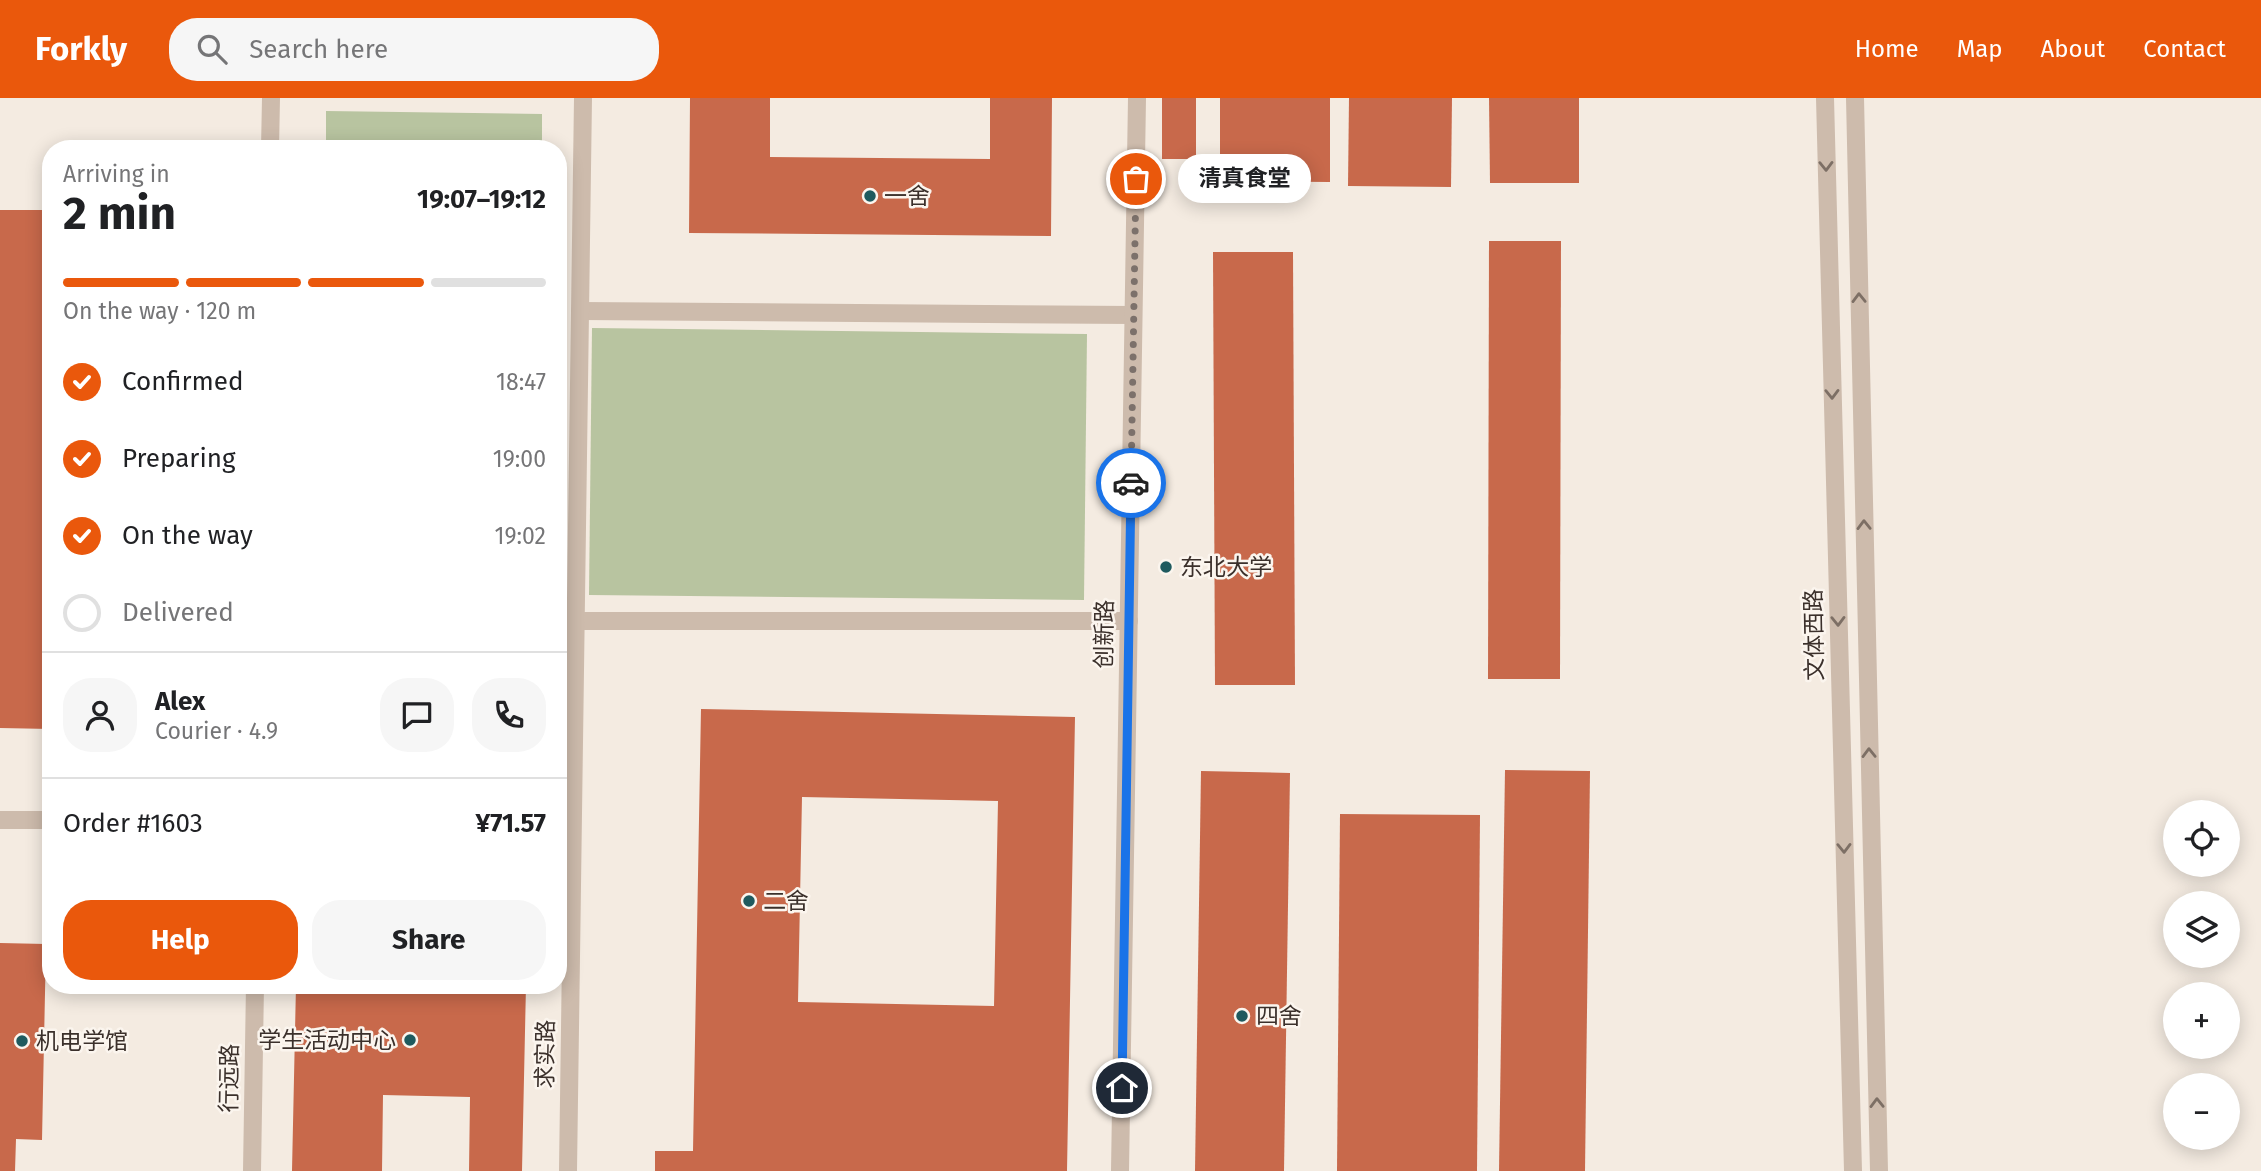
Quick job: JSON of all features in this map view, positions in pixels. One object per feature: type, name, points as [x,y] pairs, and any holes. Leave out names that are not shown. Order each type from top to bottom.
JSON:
[{"type":"street","points":[[270,140],[271,98]]},
{"type":"street","name":"求实路","points":[[567,805],[576,621],[583,98]]},
{"type":"street","name":"创新路","points":[[1121,1171],[1137,98]]},
{"type":"street","name":"文体西路","points":[[1825,98],[1853,1171]]},
{"type":"street","points":[[1855,98],[1879,1171]]},
{"type":"street","points":[[580,311],[1133,315]]},
{"type":"street","points":[[576,621],[1129,621]]},
{"type":"street","points":[[0,820],[42,820]]},
{"type":"street","name":"行远路","points":[[252,1171],[255,994]]},
{"type":"street","name":"求实路","points":[[567,994],[568,1171]]},
{"type":"green space","points":[[326,111],[542,114],[542,140],[326,140]]},
{"type":"green space","points":[[592,328],[1087,334],[1084,600],[589,595]]},
{"type":"building","name":"一舍","points":[[690,98],[770,98],[770,157],[990,159],[990,98],[1052,98],[1051,236],[689,233]]},
{"type":"building","points":[[1162,98],[1196,98],[1196,159],[1162,159]]},
{"type":"building","points":[[1220,98],[1330,98],[1330,182],[1220,181]]},
{"type":"building","points":[[1349,98],[1452,98],[1451,187],[1348,186]]},
{"type":"building","points":[[1489,98],[1579,98],[1579,183],[1490,183]]},
{"type":"building","points":[[0,210],[42,210],[42,729],[0,728]]},
{"type":"building","points":[[1489,241],[1561,241],[1560,679],[1488,679]]},
{"type":"building","points":[[1213,252],[1293,252],[1295,685],[1215,685]]},
{"type":"building","name":"二舍","points":[[701,709],[1075,717],[1067,1171],[655,1171],[655,1151],[693,1151]],"holes":[[[802,797],[998,801],[994,1006],[798,1002]]]},
{"type":"building","points":[[1505,770],[1590,771],[1585,1171],[1499,1171]]},
{"type":"building","name":"四舍","points":[[1201,771],[1290,773],[1284,1171],[1195,1171]]},
{"type":"building","points":[[1340,814],[1480,815],[1477,1171],[1337,1171]]},
{"type":"building","name":"机电学馆","points":[[0,943],[42,944],[42,994],[45,994],[42,1140],[16,1139],[15,1171],[0,1171]]},
{"type":"building","name":"学生活动中心","points":[[296,994],[526,994],[522,1171],[469,1171],[470,1097],[383,1095],[382,1171],[292,1171]]},
{"type":"way so far","points":[[1131,483],[1136,179]]},
{"type":"place","name":"清真食堂","points":[[1136,179]]},
{"type":"place","name":"一舍","points":[[870,196]]},
{"type":"place","name":"东北大学","points":[[1166,567]]},
{"type":"place","name":"二舍","points":[[749,901]]},
{"type":"place","name":"四舍","points":[[1242,1016]]},
{"type":"place","name":"学生活动中心","points":[[410,1040]]},
{"type":"place","name":"机电学馆","points":[[22,1041]]},
{"type":"route","points":[[1122,1088],[1131,483]]}]
